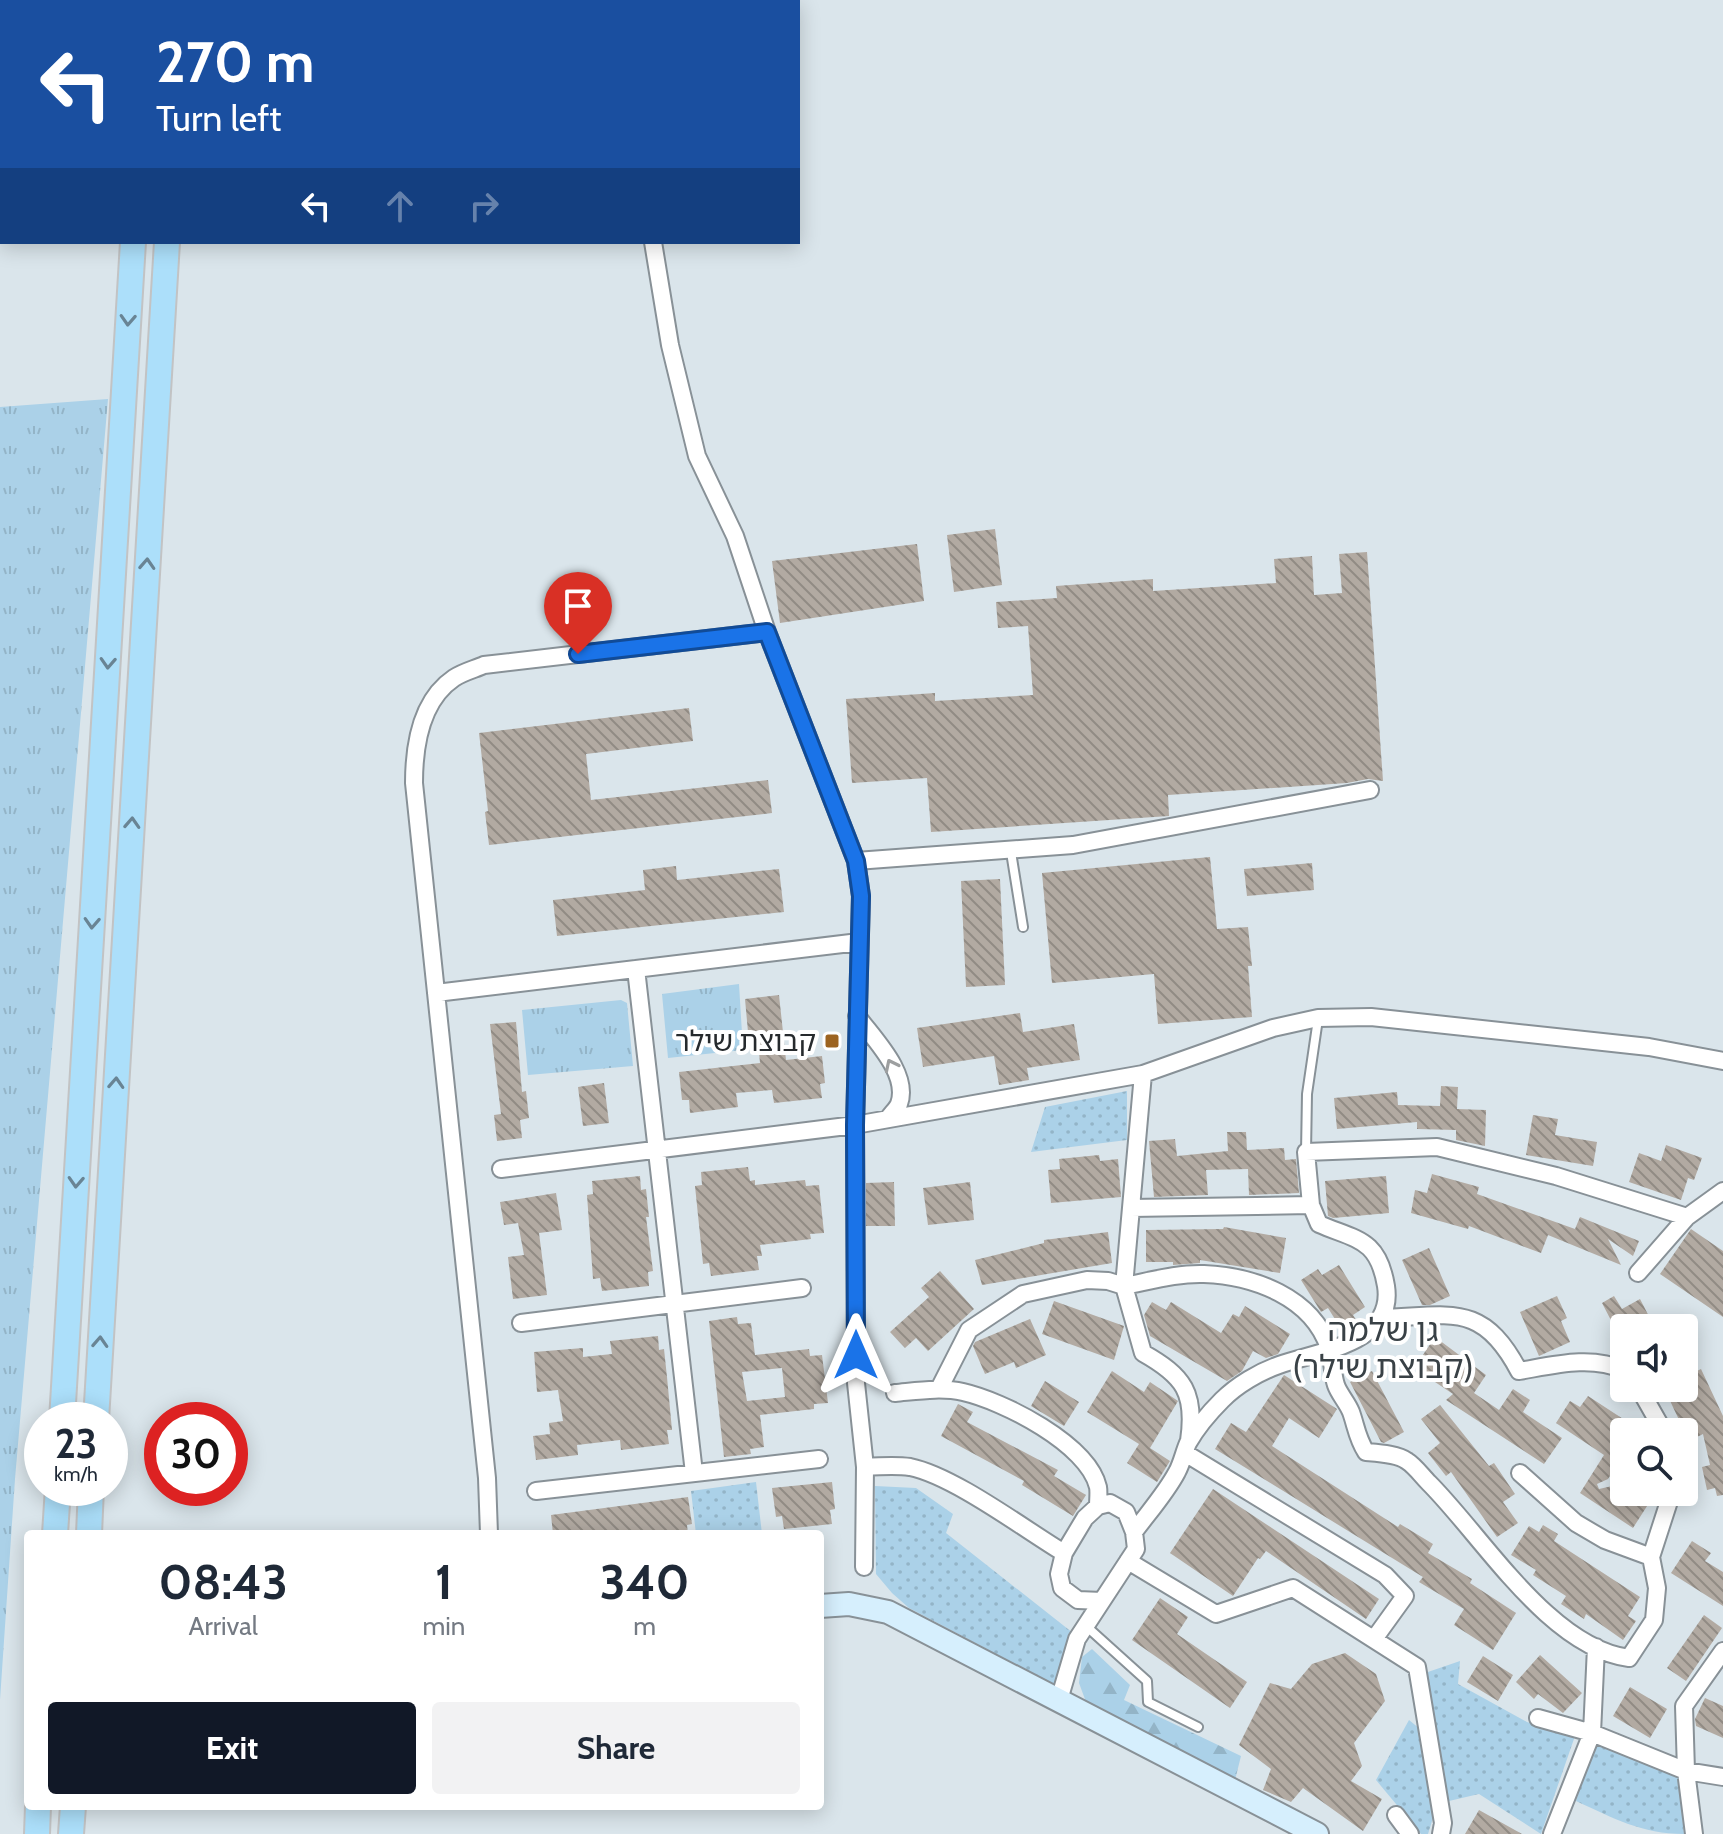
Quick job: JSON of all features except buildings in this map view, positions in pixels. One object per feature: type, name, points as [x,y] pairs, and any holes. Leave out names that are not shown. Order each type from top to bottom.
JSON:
[{"type":"main road","points":[[63,1402],[133,244]]},
{"type":"main road","points":[[97,1402],[167,244]]},
{"type":"main road","points":[[55,1530],[57,1506]]},
{"type":"main road","points":[[89,1530],[90,1506]]},
{"type":"main road","points":[[37,1834],[38,1810]]},
{"type":"main road","points":[[71,1834],[73,1810]]},
{"type":"street","points":[[653,244],[670,345],[697,456],[735,536],[767,632],[856,861],[861,896],[855,1125],[856,1383],[865,1467],[864,1567]]},
{"type":"street","points":[[489,1530],[487,1478],[414,783],[414,752],[423,718],[441,691],[455,677],[484,665],[767,632]]},
{"type":"street","points":[[856,861],[1011,852],[1073,845],[1370,790]]},
{"type":"street","points":[[436,993],[859,942]]},
{"type":"street","points":[[636,969],[694,1473]]},
{"type":"street","points":[[857,1016],[891,1061],[901,1088],[899,1104],[888,1119]]},
{"type":"street","points":[[501,1169],[855,1125],[1143,1074],[1273,1028],[1318,1018],[1386,1019],[1649,1047],[1723,1061]]},
{"type":"street","points":[[1134,1532],[1177,1473],[1187,1448],[1193,1415],[1182,1383],[1143,1353],[1124,1286],[1143,1074]]},
{"type":"street","points":[[1187,1448],[1222,1400],[1247,1380],[1276,1366],[1341,1347],[1371,1330],[1386,1306],[1386,1287],[1380,1264],[1370,1246],[1319,1224],[1311,1205],[1306,1152],[1437,1147],[1556,1176],[1687,1217]]},
{"type":"street","points":[[1638,1273],[1687,1217],[1723,1191]]},
{"type":"street","points":[[1131,1208],[1311,1205]]},
{"type":"street","points":[[939,1389],[969,1330],[1023,1294],[1087,1280],[1124,1286],[1203,1274],[1269,1286],[1309,1315],[1322,1333],[1337,1387],[1350,1409],[1358,1439],[1366,1452],[1405,1459],[1445,1498],[1542,1611],[1571,1635],[1615,1657],[1629,1658],[1654,1620],[1657,1588],[1651,1557],[1667,1506]]},
{"type":"street","points":[[521,1323],[802,1288]]},
{"type":"street","points":[[1381,1318],[1464,1316],[1484,1326],[1506,1345],[1519,1371],[1575,1361],[1610,1364]]},
{"type":"street","points":[[895,1393],[939,1389],[964,1392],[997,1404],[1040,1427],[1076,1452],[1098,1487],[1098,1506]]},
{"type":"street","points":[[1187,1448],[1385,1575],[1405,1596],[1374,1639]]},
{"type":"street","points":[[536,1491],[819,1459]]},
{"type":"street","points":[[865,1467],[910,1467],[937,1477],[1064,1553]]},
{"type":"street","points":[[1520,1473],[1576,1523],[1605,1540],[1651,1557]]},
{"type":"street","points":[[1059,1700],[1077,1639],[1086,1626],[1136,1549],[1134,1532],[1126,1512],[1110,1503],[1098,1506],[1085,1518],[1064,1553],[1059,1574],[1062,1588],[1078,1600],[1102,1601]]},
{"type":"street","points":[[1128,1561],[1216,1614],[1293,1588],[1417,1667],[1443,1823],[1441,1834]]},
{"type":"street","points":[[824,1606],[849,1604],[888,1612],[1317,1834]]},
{"type":"street","points":[[1552,1834],[1592,1733],[1596,1647]]},
{"type":"street","points":[[1694,1834],[1686,1771],[1684,1706],[1723,1651]]},
{"type":"street","points":[[1538,1718],[1592,1733],[1686,1771],[1723,1777]]},
{"type":"street","points":[[1396,1815],[1410,1834]]},
{"type":"lane","points":[[1011,852],[1023,927]]},
{"type":"lane","points":[[1306,1152],[1307,1094],[1318,1018]]},
{"type":"lane","points":[[1086,1626],[1147,1681],[1148,1702],[1198,1727]]},
{"type":"green space","points":[[108,399],[15,1479],[0,1700],[0,407]]},
{"type":"green space","points":[[739,984],[743,1050],[668,1058],[662,994]]},
{"type":"green space","points":[[621,1000],[627,1003],[633,1066],[528,1075],[522,1010]]},
{"type":"green space","points":[[1127,1091],[1127,1140],[1031,1152],[1045,1107]]},
{"type":"green space","points":[[756,1482],[762,1530],[696,1530],[691,1491]]},
{"type":"green space","points":[[875,1486],[916,1488],[953,1514],[946,1533],[1073,1633],[1057,1686],[909,1608],[892,1593],[876,1574]]},
{"type":"green space","points":[[1092,1649],[1130,1685],[1124,1700],[1241,1756],[1235,1780],[1086,1702],[1079,1683],[1082,1657]]},
{"type":"green space","points":[[1460,1661],[1458,1684],[1527,1722],[1575,1736],[1541,1834],[1479,1794],[1449,1801],[1425,1673]]},
{"type":"green space","points":[[1409,1720],[1420,1729],[1433,1818],[1428,1834],[1421,1834],[1376,1780]]},
{"type":"green space","points":[[1595,1742],[1678,1777],[1684,1834],[1641,1828],[1576,1801]]},
{"type":"place","name":"קבוצת שילר","points":[[832,1041]]},
{"type":"district","name":"גן שלמה (קבוצת שילר)","points":[[1383,1348]]},
{"type":"route","points":[[578,654],[767,632],[856,861],[861,896],[855,1125],[856,1355]]}]
